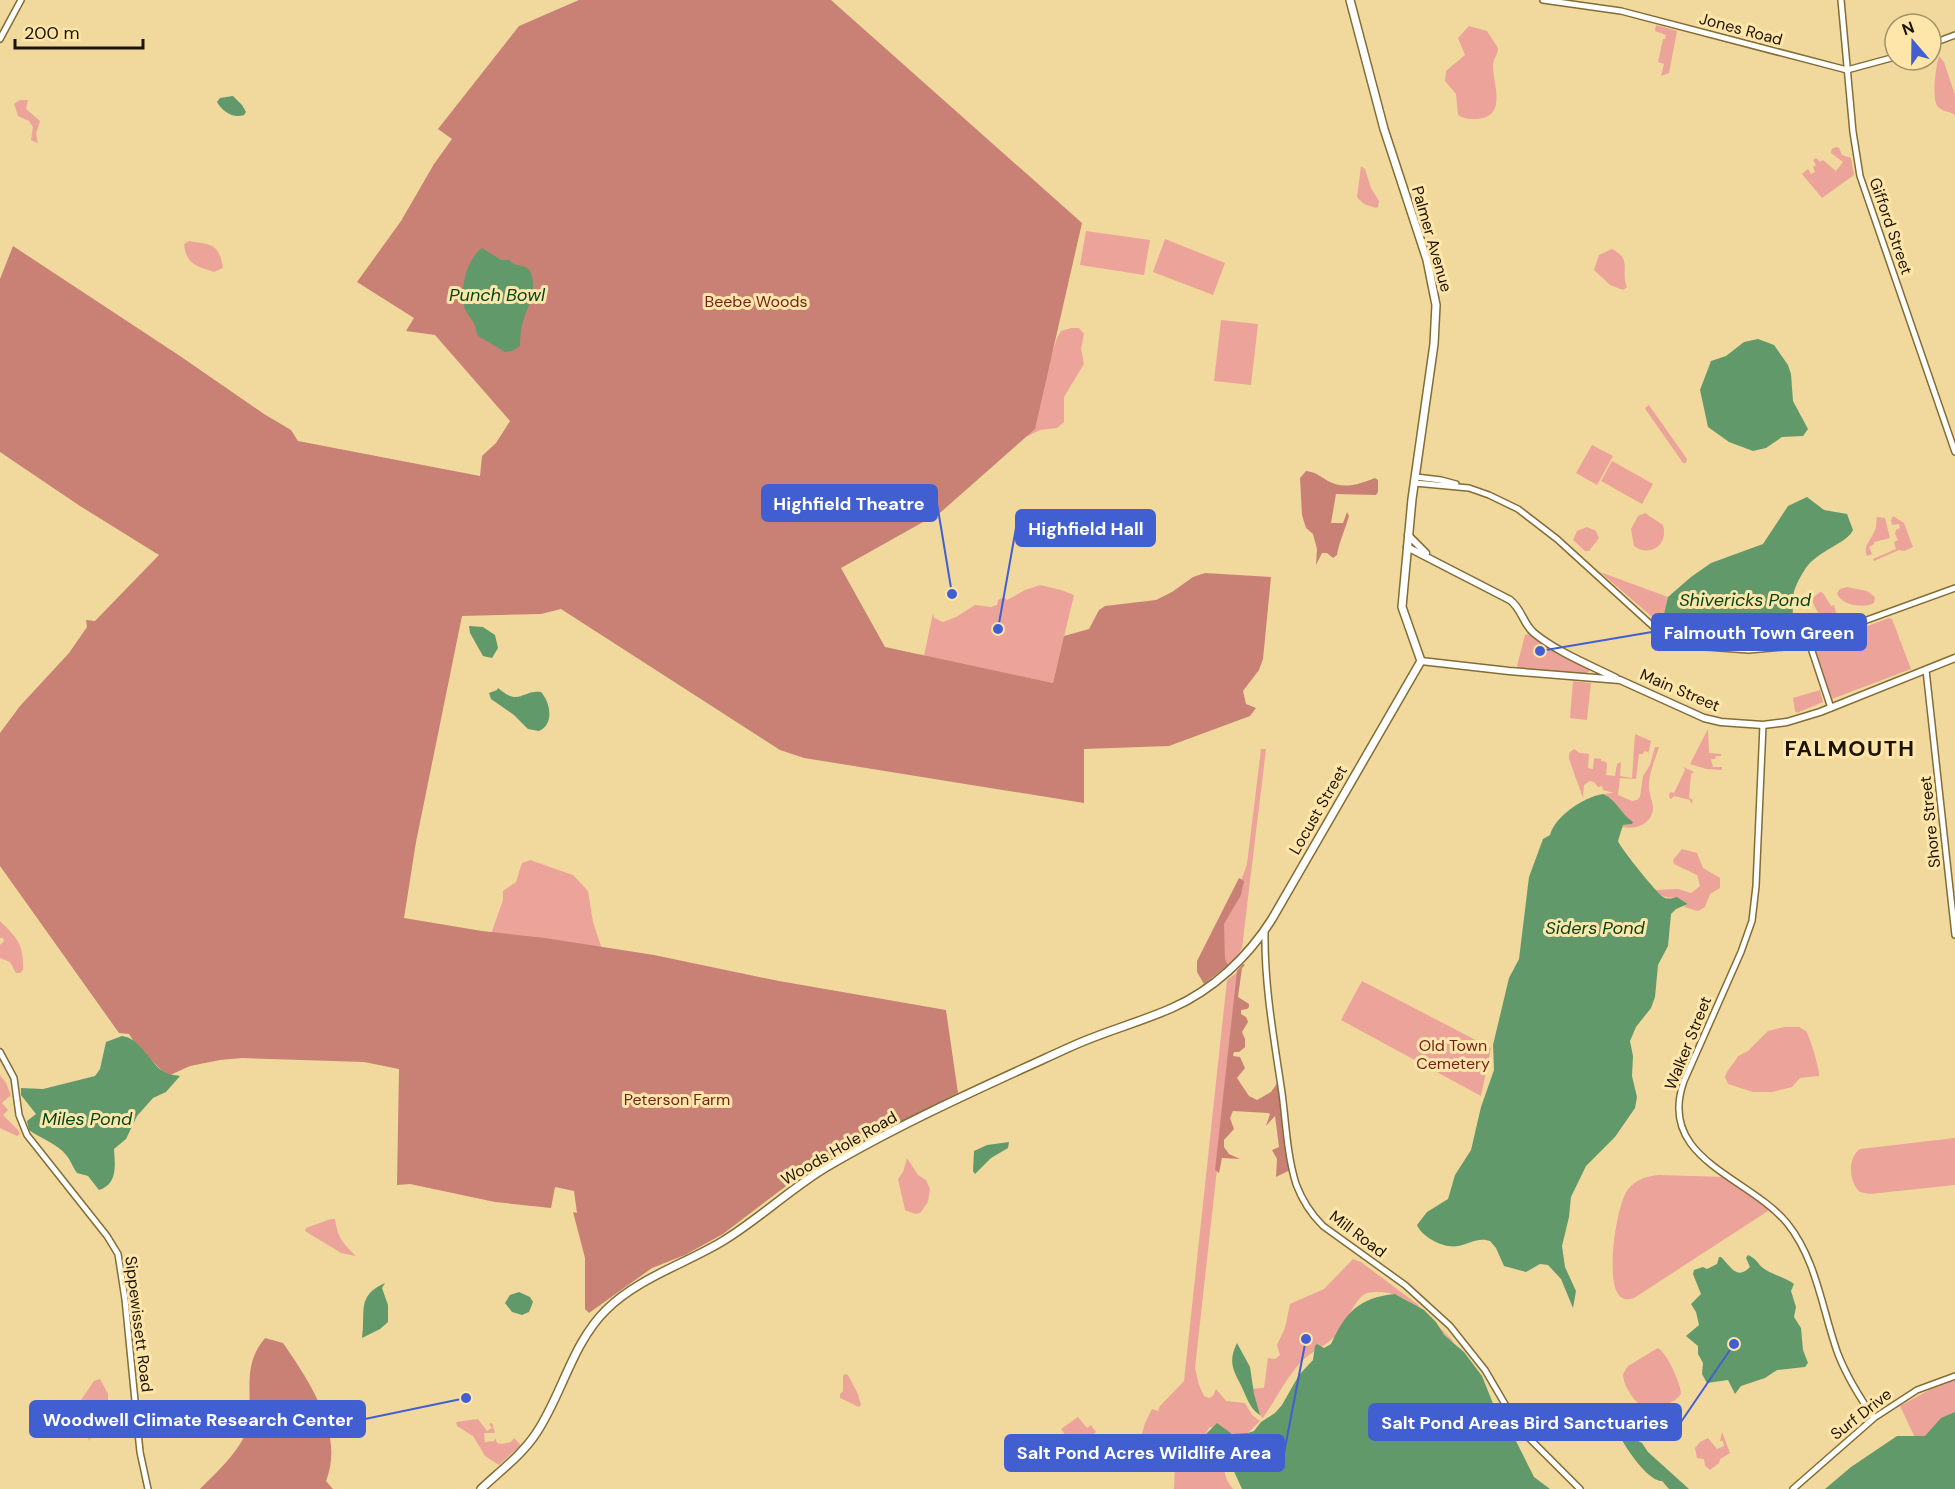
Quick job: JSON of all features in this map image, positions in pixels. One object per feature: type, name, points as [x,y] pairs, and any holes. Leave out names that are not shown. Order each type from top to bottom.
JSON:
[{"type":"highway","name":"Palmer Avenue","points":[[1350,0],[1380,114],[1419,232],[1435,298],[1434,344],[1409,526],[1402,611],[1421,661]]},
{"type":"highway","name":"Locust Street","points":[[1232,968],[1251,949],[1265,930],[1421,661]]},
{"type":"highway","name":"Woods Hole Road","points":[[481,1489],[532,1439],[542,1424],[584,1337],[606,1310],[627,1292],[724,1240],[784,1195],[840,1160],[949,1104],[1072,1046],[1175,1006],[1205,990],[1232,968]]},
{"type":"main road","points":[[1408,535],[1433,559]]},
{"type":"main road","points":[[1407,547],[1511,600],[1518,607],[1534,634],[1620,680]]},
{"type":"main road","name":"Main Street","points":[[1421,661],[1620,680],[1704,718],[1739,724],[1763,725],[1787,722],[1831,708],[1955,658]]},
{"type":"main road","points":[[1587,664],[1599,679]]},
{"type":"street","points":[[0,39],[21,0]]},
{"type":"street","name":"Jones Road","points":[[1543,0],[1621,11],[1847,70],[1883,60]]},
{"type":"street","name":"Gifford Street","points":[[1841,0],[1856,156],[1860,176],[1955,452]]},
{"type":"street","points":[[1415,480],[1469,488],[1507,503],[1539,523],[1653,627],[1685,643],[1741,650],[1786,648],[1809,642],[1955,588]]},
{"type":"street","points":[[1809,642],[1831,708]]},
{"type":"street","name":"Shore Street","points":[[1926,670],[1929,676],[1955,935]]},
{"type":"street","name":"Walker Street","points":[[1763,725],[1753,915],[1741,952],[1684,1080],[1679,1099],[1680,1118],[1686,1138],[1696,1151],[1772,1208],[1788,1225],[1800,1243],[1812,1267],[1842,1362],[1853,1386],[1874,1418]]},
{"type":"street","name":"Mill Road","points":[[1265,930],[1267,981],[1287,1133],[1292,1168],[1303,1200],[1323,1226],[1406,1286],[1450,1326],[1482,1366],[1519,1428],[1580,1489]]},
{"type":"street","name":"Sippewissett Road","points":[[0,1052],[14,1078],[20,1115],[27,1135],[110,1240],[118,1254],[125,1299],[140,1452],[148,1489]]},
{"type":"street","name":"Surf Drive","points":[[1793,1489],[1874,1418],[1917,1390],[1955,1376]]},
{"type":"green space","name":"Beebe Woods","points":[[579,0],[831,0],[1082,223],[1035,429],[941,512],[841,568],[885,647],[1053,683],[1064,636],[1089,629],[1099,610],[1105,606],[1156,600],[1193,577],[1205,573],[1271,577],[1263,659],[1259,670],[1243,691],[1246,704],[1256,708],[1250,716],[1169,746],[1084,749],[1084,803],[804,758],[780,750],[561,609],[541,614],[462,616],[416,842],[404,918],[654,955],[779,981],[946,1010],[958,1093],[816,1166],[723,1234],[685,1255],[652,1268],[589,1313],[585,1309],[585,1258],[573,1212],[577,1213],[574,1191],[555,1187],[551,1208],[495,1202],[410,1184],[397,1185],[399,1069],[364,1062],[242,1058],[190,1066],[168,1076],[138,1048],[129,1034],[119,1033],[0,866],[0,733],[20,706],[69,653],[87,627],[86,620],[95,621],[159,555],[80,506],[0,452],[0,279],[13,246],[291,430],[298,441],[480,476],[482,456],[496,443],[510,421],[435,335],[406,331],[414,318],[357,282],[401,221],[434,164],[452,139],[438,129],[519,26]]},
{"type":"green space","points":[[1656,25],[1677,31],[1669,73],[1661,76],[1664,64],[1658,62],[1666,35],[1655,31]]},
{"type":"green space","points":[[1469,26],[1487,31],[1498,48],[1493,66],[1496,90],[1495,107],[1486,117],[1476,119],[1458,115],[1456,94],[1445,81],[1446,71],[1465,55],[1458,38]]},
{"type":"green space","points":[[1943,61],[1955,95],[1955,115],[1938,107],[1935,82],[1936,72],[1943,72]]},
{"type":"green space","points":[[20,100],[28,100],[26,109],[40,121],[36,134],[38,143],[31,140],[33,127],[29,121],[18,116],[14,104]]},
{"type":"green space","points":[[1836,147],[1842,155],[1851,158],[1854,175],[1822,198],[1802,174],[1808,169],[1811,174],[1815,172],[1813,167],[1816,165],[1813,160],[1816,158],[1820,162],[1823,160],[1836,171],[1843,162],[1831,153]]},
{"type":"green space","points":[[1361,166],[1365,169],[1371,188],[1379,201],[1376,208],[1364,204],[1357,197]]},
{"type":"green space","points":[[1086,231],[1150,240],[1144,275],[1080,265]]},
{"type":"green space","points":[[1165,239],[1225,263],[1213,295],[1153,272]]},
{"type":"green space","points":[[189,241],[208,244],[216,249],[223,268],[214,272],[193,264],[185,251],[184,244]]},
{"type":"green space","points":[[1612,249],[1624,261],[1627,287],[1623,290],[1610,285],[1594,270],[1599,255]]},
{"type":"green space","points":[[1221,320],[1258,324],[1251,385],[1214,381]]},
{"type":"green space","points":[[1079,328],[1084,334],[1081,349],[1084,364],[1064,397],[1064,422],[1057,428],[1040,430],[1026,437],[1057,338],[1061,331]]},
{"type":"green space","points":[[1649,405],[1687,459],[1686,463],[1683,463],[1646,410],[1645,408]]},
{"type":"green space","points":[[1592,445],[1613,456],[1597,485],[1576,473]]},
{"type":"green space","points":[[1612,461],[1653,484],[1642,504],[1601,481]]},
{"type":"green space","points":[[1306,471],[1315,473],[1334,484],[1346,486],[1375,478],[1378,480],[1376,495],[1336,494],[1331,523],[1343,523],[1347,512],[1349,516],[1337,555],[1333,558],[1327,553],[1322,553],[1316,565],[1317,549],[1313,534],[1306,528],[1302,515],[1300,478]]},
{"type":"green space","points":[[1645,513],[1663,525],[1661,543],[1652,550],[1634,546],[1631,529],[1638,516]]},
{"type":"green space","points":[[1893,516],[1904,523],[1913,547],[1904,551],[1899,550],[1874,561],[1873,559],[1896,549],[1894,542],[1898,540],[1895,534],[1900,528],[1899,524],[1892,525]]},
{"type":"green space","points":[[1877,517],[1885,518],[1890,538],[1874,542],[1869,547],[1872,554],[1867,556],[1866,546],[1875,530]]},
{"type":"green space","points":[[1587,527],[1596,531],[1599,538],[1589,551],[1585,551],[1573,540],[1577,531]]},
{"type":"green space","points":[[1600,572],[1668,597],[1663,618],[1665,628]]},
{"type":"green space","points":[[1040,585],[1074,595],[1053,683],[924,656],[933,613],[934,618],[943,622],[975,605],[991,607],[997,605],[998,600],[1004,597],[1007,600]]},
{"type":"green space","points":[[1847,587],[1867,591],[1875,597],[1874,603],[1859,606],[1847,603],[1837,593],[1840,589]]},
{"type":"green space","points":[[1820,592],[1831,606],[1834,605],[1837,616],[1834,617],[1836,625],[1826,629],[1811,599]]},
{"type":"green space","points":[[1889,618],[1892,619],[1911,669],[1832,699],[1815,649],[1816,645]]},
{"type":"green space","points":[[1528,634],[1586,666],[1590,671],[1583,675],[1519,668],[1517,666],[1525,635]]},
{"type":"green space","points":[[1573,681],[1591,683],[1587,720],[1570,718]]},
{"type":"green space","points":[[1820,690],[1823,702],[1797,713],[1795,711],[1793,698]]},
{"type":"green space","points":[[1708,729],[1709,753],[1721,754],[1711,759],[1713,767],[1722,767],[1722,770],[1706,769],[1690,764]]},
{"type":"green space","points":[[1635,734],[1651,741],[1648,755],[1648,752],[1644,751],[1643,754],[1639,754],[1636,779],[1620,778],[1618,795],[1632,801],[1640,797],[1643,776],[1650,765],[1655,747],[1659,747],[1649,779],[1652,813],[1647,822],[1627,828],[1622,827],[1632,822],[1612,800],[1603,794],[1614,793],[1603,790],[1602,786],[1598,787],[1590,781],[1584,785],[1583,798],[1569,753],[1574,749],[1580,753],[1589,754],[1588,768],[1593,769],[1594,758],[1601,759],[1607,765],[1606,775],[1615,776],[1617,764],[1621,762],[1620,776],[1632,778]]},
{"type":"green space","points":[[1261,749],[1266,749],[1242,948],[1235,959],[1219,971],[1198,960],[1242,878],[1247,864]]},
{"type":"green space","points":[[1683,767],[1694,772],[1691,774],[1689,798],[1693,800],[1691,804],[1690,800],[1669,797],[1670,792],[1674,793],[1685,770]]},
{"type":"green space","points":[[1682,849],[1697,853],[1703,868],[1720,878],[1720,888],[1710,894],[1705,907],[1698,911],[1684,907],[1688,904],[1679,898],[1664,897],[1656,890],[1678,889],[1691,893],[1700,886],[1697,875],[1674,864],[1673,860]]},
{"type":"green space","points":[[530,860],[573,875],[588,891],[593,922],[602,949],[491,934],[503,900],[503,891],[516,882],[522,863]]},
{"type":"green space","points":[[1239,878],[1244,881],[1241,895],[1224,924],[1225,959],[1228,965],[1204,984],[1197,972],[1197,961]]},
{"type":"green space","points":[[0,921],[15,937],[21,948],[23,970],[20,973],[16,973],[10,962],[0,958],[0,945],[4,941],[0,938]]},
{"type":"green space","points":[[1243,964],[1245,965],[1242,968],[1238,997],[1249,1004],[1247,1009],[1241,1010],[1241,1014],[1248,1022],[1242,1032],[1245,1047],[1239,1052],[1234,1052],[1233,1056],[1240,1057],[1245,1068],[1237,1078],[1249,1096],[1257,1100],[1271,1092],[1278,1082],[1290,1170],[1276,1177],[1277,1159],[1272,1150],[1279,1147],[1275,1116],[1266,1126],[1270,1114],[1268,1113],[1233,1111],[1230,1118],[1234,1129],[1224,1140],[1224,1147],[1229,1154],[1240,1159],[1222,1158],[1219,1173],[1215,1170],[1237,971]]},
{"type":"green space","points":[[1239,971],[1195,1368],[1204,1396],[1209,1398],[1213,1396],[1216,1389],[1226,1401],[1245,1403],[1252,1415],[1260,1421],[1244,1437],[1210,1427],[1204,1436],[1220,1456],[1227,1480],[1233,1489],[1174,1489],[1175,1465],[1147,1463],[1136,1455],[1145,1423],[1152,1409],[1158,1411],[1184,1381],[1227,980]]},
{"type":"green space","name":"Old Town Cemetery","points":[[1362,981],[1491,1048],[1481,1096],[1341,1020]]},
{"type":"green space","points":[[1784,1027],[1799,1027],[1806,1031],[1819,1076],[1800,1078],[1792,1087],[1772,1092],[1753,1092],[1728,1084],[1725,1077],[1738,1056],[1748,1051],[1768,1031]]},
{"type":"green space","points":[[0,1075],[11,1095],[2,1103],[8,1110],[3,1115],[18,1130],[20,1134],[17,1136],[0,1128]]},
{"type":"green space","points":[[1955,1138],[1955,1185],[1870,1194],[1860,1192],[1856,1188],[1851,1164],[1860,1149]]},
{"type":"green space","points":[[907,1158],[918,1175],[926,1180],[930,1189],[928,1202],[920,1213],[915,1214],[905,1210],[898,1179],[903,1172]]},
{"type":"green space","points":[[1659,1175],[1725,1177],[1767,1207],[1768,1211],[1634,1298],[1625,1299],[1618,1294],[1614,1285],[1613,1272],[1614,1240],[1620,1208],[1624,1196],[1635,1182],[1642,1178]]},
{"type":"green space","points":[[335,1219],[342,1240],[356,1256],[341,1253],[305,1231],[306,1228]]},
{"type":"green space","points":[[1353,1259],[1361,1262],[1417,1304],[1453,1341],[1448,1345],[1421,1311],[1404,1298],[1382,1292],[1366,1294],[1357,1301],[1335,1336],[1306,1357],[1296,1368],[1263,1418],[1252,1408],[1246,1389],[1264,1388],[1268,1358],[1275,1359],[1280,1355],[1277,1345],[1285,1328],[1290,1304],[1324,1289]]},
{"type":"green space","points":[[265,1338],[283,1343],[321,1408],[328,1426],[331,1445],[331,1463],[326,1481],[333,1489],[200,1489],[226,1462],[243,1438],[249,1419],[252,1361]]},
{"type":"green space","points":[[1658,1348],[1673,1369],[1681,1394],[1666,1405],[1647,1410],[1631,1395],[1623,1374],[1628,1366]]},
{"type":"green space","points":[[845,1374],[848,1375],[858,1394],[861,1405],[859,1407],[840,1398]]},
{"type":"green space","points":[[100,1379],[108,1394],[108,1411],[98,1423],[89,1441],[84,1422],[78,1417],[77,1406],[94,1381]]},
{"type":"green space","points":[[1955,1379],[1955,1418],[1918,1444],[1900,1406]]},
{"type":"green space","points":[[1078,1417],[1087,1428],[1091,1425],[1096,1432],[1075,1448],[1061,1429]]},
{"type":"green space","points":[[478,1419],[487,1431],[492,1428],[489,1424],[492,1423],[495,1433],[484,1433],[485,1442],[494,1441],[495,1438],[497,1443],[501,1444],[511,1442],[514,1438],[521,1445],[499,1465],[485,1456],[473,1436],[457,1426],[456,1422]]},
{"type":"green space","points":[[1722,1432],[1730,1453],[1720,1459],[1719,1463],[1710,1470],[1705,1466],[1704,1459],[1697,1458],[1695,1448],[1708,1438],[1717,1449],[1724,1446],[1723,1441],[1720,1441]]},
{"type":"water","points":[[233,96],[242,105],[246,112],[244,115],[236,116],[228,113],[217,102],[220,98]]},
{"type":"water","name":"Punch Bowl","points":[[482,248],[501,260],[509,260],[527,268],[533,279],[533,291],[522,325],[520,346],[512,351],[505,352],[478,336],[474,323],[464,306],[463,291],[468,267],[476,253]]},
{"type":"water","points":[[1758,339],[1774,345],[1788,365],[1793,401],[1808,429],[1803,436],[1782,437],[1766,448],[1753,451],[1729,442],[1708,427],[1700,390],[1711,361],[1726,356],[1744,342]]},
{"type":"water","name":"Shivericks Pond","points":[[1807,497],[1824,510],[1847,514],[1853,530],[1844,540],[1815,558],[1802,574],[1794,594],[1793,627],[1787,642],[1774,646],[1744,648],[1713,644],[1670,632],[1665,628],[1663,618],[1668,597],[1711,563],[1763,544],[1788,506]]},
{"type":"water","points":[[469,626],[483,627],[495,635],[498,648],[492,658],[483,656],[470,633]]},
{"type":"water","points":[[498,688],[505,694],[516,697],[541,692],[549,708],[549,719],[544,728],[539,731],[528,729],[514,715],[491,699],[489,693]]},
{"type":"water","name":"Siders Pond","points":[[1603,794],[1633,822],[1623,825],[1618,841],[1632,861],[1663,897],[1668,899],[1677,897],[1688,904],[1671,914],[1668,946],[1658,965],[1655,997],[1651,1008],[1636,1027],[1630,1041],[1633,1056],[1632,1076],[1637,1097],[1635,1108],[1615,1137],[1586,1166],[1571,1197],[1562,1246],[1565,1267],[1576,1291],[1573,1308],[1561,1279],[1548,1265],[1540,1264],[1526,1272],[1504,1266],[1496,1248],[1490,1241],[1481,1240],[1458,1246],[1446,1246],[1428,1238],[1417,1225],[1427,1212],[1448,1199],[1455,1175],[1471,1150],[1481,1107],[1494,1070],[1493,1045],[1509,978],[1519,959],[1529,877],[1543,839],[1550,835],[1558,821],[1571,808],[1587,799]]},
{"type":"water","name":"Miles Pond","points":[[122,1036],[140,1046],[160,1069],[180,1076],[166,1092],[153,1098],[137,1116],[126,1139],[114,1149],[115,1167],[110,1183],[99,1190],[88,1176],[77,1173],[68,1158],[54,1144],[29,1130],[27,1121],[36,1114],[21,1095],[21,1088],[43,1089],[95,1076],[100,1069],[106,1042]]},
{"type":"water","points":[[1009,1142],[1008,1148],[991,1158],[975,1174],[973,1171],[974,1151],[987,1145]]},
{"type":"water","points":[[1748,1255],[1766,1270],[1794,1284],[1791,1291],[1796,1307],[1794,1317],[1801,1328],[1803,1350],[1808,1363],[1805,1367],[1777,1370],[1765,1378],[1741,1386],[1735,1394],[1728,1380],[1707,1383],[1702,1374],[1703,1363],[1698,1354],[1698,1346],[1686,1336],[1699,1325],[1696,1312],[1691,1304],[1701,1294],[1693,1274],[1694,1270],[1703,1267],[1707,1269],[1717,1264],[1721,1257],[1735,1271],[1742,1272],[1750,1267],[1746,1258]]},
{"type":"water","points":[[385,1283],[382,1288],[388,1305],[388,1322],[362,1338],[366,1299],[370,1293]]},
{"type":"water","points":[[519,1292],[530,1297],[533,1302],[529,1312],[522,1315],[512,1312],[505,1303],[510,1295]]},
{"type":"water","points":[[1395,1294],[1424,1310],[1436,1322],[1444,1335],[1464,1352],[1482,1376],[1500,1421],[1516,1441],[1534,1477],[1550,1489],[1242,1489],[1229,1456],[1207,1445],[1204,1436],[1217,1423],[1232,1434],[1254,1431],[1261,1422],[1275,1413],[1282,1405],[1299,1375],[1313,1360],[1317,1344],[1324,1348],[1331,1344],[1348,1315],[1362,1303]]},
{"type":"water","points":[[1237,1343],[1250,1367],[1260,1415],[1250,1405],[1233,1369],[1232,1357]]},
{"type":"water","points":[[1612,1407],[1621,1416],[1629,1436],[1642,1443],[1648,1452],[1689,1489],[1669,1489],[1662,1481],[1646,1472],[1620,1437],[1612,1414]]},
{"type":"water","points":[[1955,1412],[1955,1489],[1825,1489],[1851,1467],[1897,1436],[1925,1436],[1941,1418]]},
{"type":"place","name":"Highfield Theatre","points":[[952,594]]},
{"type":"place","name":"Highfield Hall","points":[[998,629]]},
{"type":"place","name":"Falmouth Town Green","points":[[1540,651]]},
{"type":"place","name":"Salt Pond Acres Wildlife Area","points":[[1306,1339]]},
{"type":"place","name":"Salt Pond Areas Bird Sanctuaries","points":[[1734,1344]]},
{"type":"place","name":"Woodwell Climate Research Center","points":[[466,1398]]},
{"type":"district","name":"FALMOUTH","points":[[1850,748]]},
{"type":"park label","name":"Peterson Farm","points":[[677,1099]]}]
